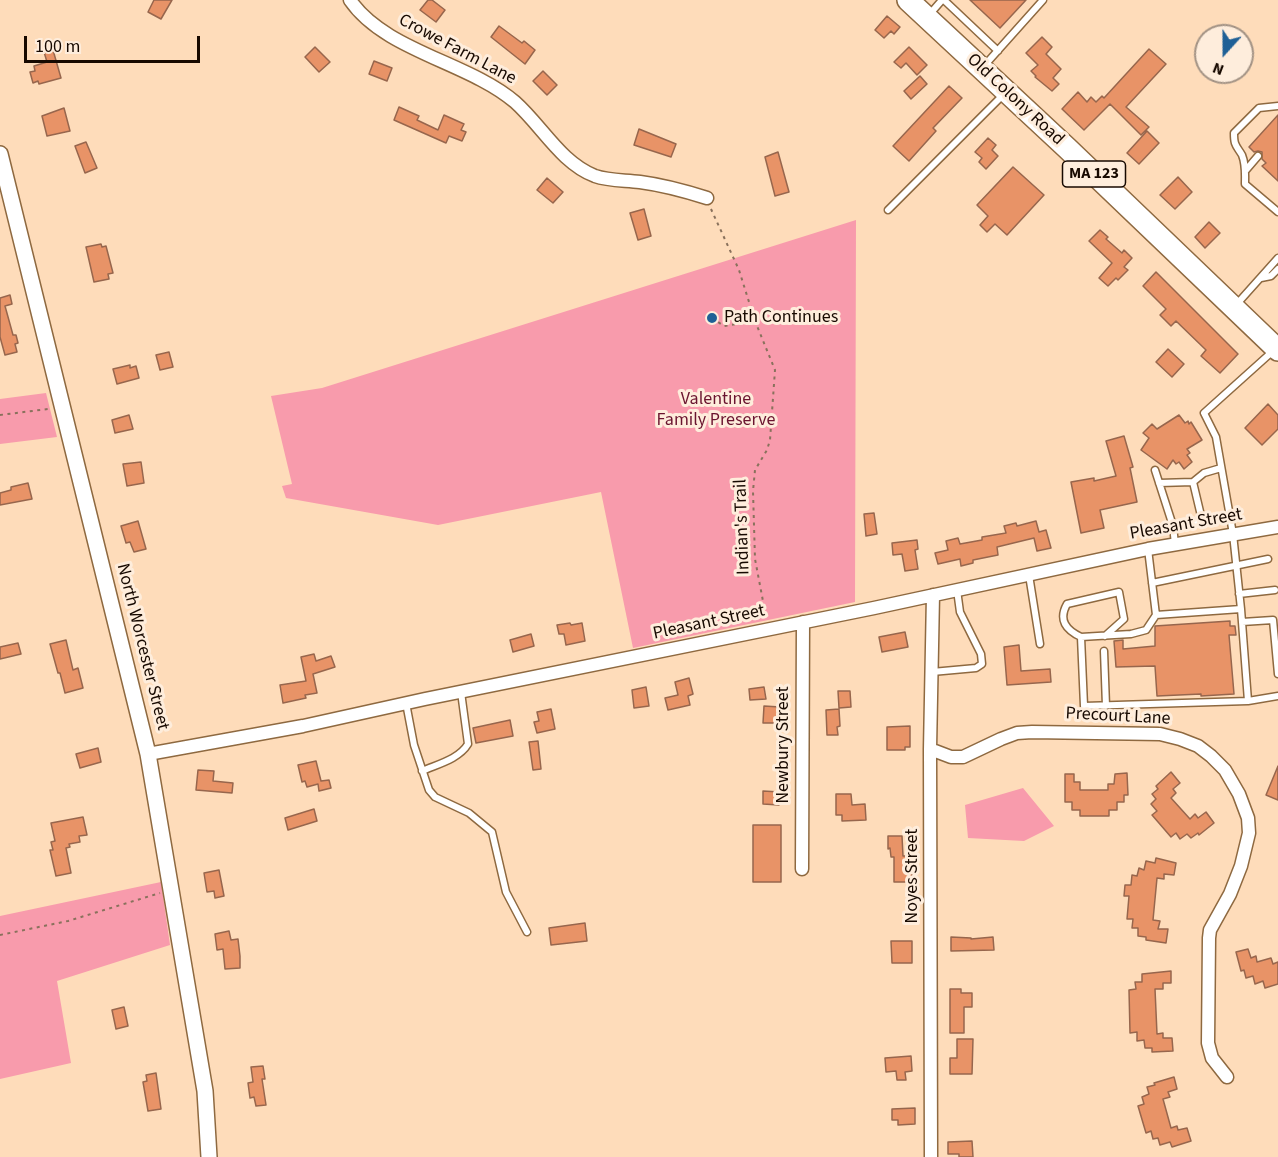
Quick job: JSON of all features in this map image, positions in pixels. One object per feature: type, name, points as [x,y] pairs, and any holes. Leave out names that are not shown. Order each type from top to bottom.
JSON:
[{"type":"highway","name":"Old Colony Road","points":[[908,0],[1277,349]]},
{"type":"street","name":"Crowe Farm Lane","points":[[350,0],[370,22],[392,36],[497,88],[516,103],[581,169],[596,176],[666,186],[707,198]]},
{"type":"street","name":"North Worcester Street","points":[[0,154],[148,754],[205,1091],[209,1157]]},
{"type":"street","name":"Pleasant Street","points":[[148,754],[303,726],[1148,549],[1278,527]]},
{"type":"street","name":"Noyes Street","points":[[931,1157],[930,749],[933,595]]},
{"type":"street","name":"Newbury Street","points":[[802,869],[803,622]]},
{"type":"street","name":"Precourt Lane","points":[[930,749],[951,757],[963,757],[1017,733],[1032,732],[1160,734],[1198,746],[1225,770],[1245,806],[1249,833],[1241,866],[1230,894],[1210,930],[1208,947],[1208,1043],[1212,1058],[1227,1077]]},
{"type":"lane","points":[[927,17],[943,0],[998,51]]},
{"type":"lane","points":[[982,69],[1041,1]]},
{"type":"lane","points":[[888,210],[1006,92]]},
{"type":"lane","points":[[1276,207],[1245,184],[1246,170],[1242,155],[1234,144],[1234,133],[1259,108],[1278,106]]},
{"type":"lane","points":[[1246,170],[1258,156]]},
{"type":"lane","points":[[1233,307],[1278,258]]},
{"type":"lane","points":[[1261,278],[1271,276],[1278,269]]},
{"type":"lane","points":[[1248,701],[1233,534],[1216,437],[1204,413],[1277,349]]},
{"type":"lane","points":[[1159,483],[1193,482],[1204,473],[1221,468]]},
{"type":"lane","points":[[1155,470],[1173,526],[1175,544]]},
{"type":"lane","points":[[1193,482],[1202,520]]},
{"type":"lane","points":[[1173,526],[1230,515]]},
{"type":"lane","points":[[1105,636],[1124,619],[1119,592],[1067,604],[1064,609],[1063,622],[1071,632],[1081,637],[1105,636],[1131,634],[1146,630],[1156,615],[1148,549]]},
{"type":"lane","points":[[1152,583],[1268,559]]},
{"type":"lane","points":[[1029,574],[1040,644]]},
{"type":"lane","points":[[931,672],[970,669],[982,664],[981,654],[960,612],[957,590]]},
{"type":"lane","points":[[1239,594],[1275,590]]},
{"type":"lane","points":[[1156,615],[1241,609]]},
{"type":"lane","points":[[1242,622],[1273,620],[1278,674]]},
{"type":"lane","points":[[1081,637],[1084,706],[1248,701],[1278,696]]},
{"type":"lane","points":[[1104,651],[1106,706]]},
{"type":"lane","points":[[422,771],[458,755],[468,744],[461,693]]},
{"type":"lane","points":[[406,703],[414,745],[429,790],[435,797],[469,813],[492,832],[506,892],[527,932]]},
{"type":"path","name":"Indian's Trail","points":[[707,198],[739,270],[755,321],[775,370],[770,440],[755,470],[753,491],[755,559],[766,620]]},
{"type":"path","points":[[712,318],[724,327],[755,321]]},
{"type":"path","points":[[0,415],[63,407]]},
{"type":"path","points":[[0,935],[68,921],[171,889]]},
{"type":"green space","name":"Valentine Family Preserve","points":[[856,220],[855,602],[633,648],[601,492],[438,525],[286,498],[282,486],[292,484],[271,396],[322,388]]},
{"type":"green space","points":[[46,393],[57,437],[0,444],[0,399]]},
{"type":"green space","points":[[1023,788],[1054,826],[1024,841],[968,838],[965,805]]},
{"type":"green space","points":[[161,882],[170,945],[57,981],[71,1063],[0,1079],[0,916]]},
{"type":"building","points":[[154,0],[172,0],[161,19],[148,12]]},
{"type":"building","points":[[428,0],[432,0],[445,10],[436,22],[420,10]]},
{"type":"building","points":[[970,0],[1026,0],[1000,28]]},
{"type":"building","points":[[887,16],[900,27],[894,34],[891,31],[884,38],[875,30]]},
{"type":"building","points":[[499,26],[535,50],[525,64],[491,37]]},
{"type":"building","points":[[1042,37],[1052,47],[1046,54],[1061,69],[1053,78],[1059,84],[1052,91],[1035,77],[1031,71],[1038,65],[1026,53]]},
{"type":"building","points":[[315,47],[330,62],[319,72],[305,57]]},
{"type":"building","points":[[909,47],[927,65],[917,75],[906,63],[901,68],[894,62]]},
{"type":"building","points":[[1149,49],[1166,64],[1126,107],[1149,127],[1141,135],[1110,104],[1084,130],[1062,109],[1078,92],[1087,102],[1091,97],[1096,102],[1102,96],[1104,98]]},
{"type":"building","points":[[53,50],[61,78],[39,84],[38,81],[33,83],[30,72],[35,71],[34,66],[47,62],[44,52]]},
{"type":"building","points":[[374,61],[392,68],[387,81],[369,74]]},
{"type":"building","points":[[543,71],[557,85],[547,95],[533,81]]},
{"type":"building","points":[[920,76],[927,84],[911,99],[904,91]]},
{"type":"building","points":[[949,86],[962,98],[933,128],[936,131],[909,161],[893,146]]},
{"type":"building","points":[[399,107],[419,116],[417,120],[438,130],[444,115],[464,124],[461,130],[466,132],[462,141],[449,136],[446,143],[394,120]]},
{"type":"building","points":[[64,108],[70,131],[47,136],[42,116]]},
{"type":"building","points":[[1278,115],[1278,181],[1262,166],[1266,163],[1262,159],[1262,152],[1254,152],[1249,147]]},
{"type":"building","points":[[639,129],[676,144],[671,157],[634,145]]},
{"type":"building","points":[[1147,131],[1159,143],[1139,164],[1127,153]]},
{"type":"building","points":[[988,138],[996,145],[992,150],[998,156],[986,169],[979,162],[982,158],[975,152]]},
{"type":"building","points":[[86,142],[97,168],[85,173],[75,146]]},
{"type":"building","points":[[778,152],[789,192],[775,196],[765,157]]},
{"type":"building","points":[[1013,167],[1044,195],[1007,235],[995,224],[987,232],[980,225],[988,216],[977,205]]},
{"type":"building","points":[[1178,177],[1192,192],[1175,209],[1160,195]]},
{"type":"building","points":[[547,178],[563,192],[553,203],[537,190]]},
{"type":"building","points":[[644,209],[651,236],[638,240],[630,213]]},
{"type":"building","points":[[1209,222],[1220,233],[1205,248],[1195,237]]},
{"type":"building","points":[[1100,230],[1108,237],[1106,239],[1122,253],[1124,250],[1132,258],[1124,267],[1128,270],[1108,286],[1099,278],[1112,263],[1089,241]]},
{"type":"building","points":[[101,244],[102,247],[106,246],[113,273],[108,274],[109,279],[94,282],[86,247]]},
{"type":"building","points":[[1156,272],[1238,354],[1220,373],[1201,356],[1206,350],[1176,321],[1171,326],[1160,315],[1166,309],[1143,286]]},
{"type":"building","points":[[10,295],[12,304],[5,306],[13,335],[16,335],[18,343],[15,344],[17,352],[5,355],[0,337],[0,298]]},
{"type":"building","points":[[1168,349],[1184,364],[1172,377],[1156,362]]},
{"type":"building","points":[[169,352],[173,367],[160,370],[156,355]]},
{"type":"building","points":[[130,365],[130,368],[136,366],[139,378],[117,384],[113,369]]},
{"type":"building","points":[[1268,404],[1278,415],[1278,429],[1262,445],[1245,428]]},
{"type":"building","points":[[129,415],[133,429],[115,433],[112,420]]},
{"type":"building","points":[[1179,415],[1185,423],[1191,422],[1202,440],[1187,449],[1190,453],[1187,455],[1192,462],[1184,469],[1179,462],[1176,464],[1173,460],[1167,469],[1141,450],[1149,438],[1143,433],[1152,424],[1157,429]]},
{"type":"building","points":[[1124,436],[1133,467],[1130,468],[1137,502],[1100,510],[1104,528],[1081,533],[1071,482],[1094,478],[1094,481],[1116,476],[1106,441]]},
{"type":"building","points":[[141,462],[144,483],[127,486],[123,464]]},
{"type":"building","points":[[28,483],[32,499],[0,505],[0,493],[11,490],[11,487]]},
{"type":"building","points":[[874,513],[877,534],[866,536],[864,514]]},
{"type":"building","points":[[138,521],[146,549],[134,552],[130,542],[126,543],[121,526]]},
{"type":"building","points":[[1036,521],[1039,532],[1046,530],[1051,548],[1037,551],[1034,538],[997,547],[998,555],[973,560],[973,563],[961,566],[960,559],[938,564],[935,553],[948,550],[946,541],[958,538],[960,544],[982,540],[982,537],[1006,533],[1004,526],[1016,523],[1017,526]]},
{"type":"building","points":[[917,540],[918,549],[915,550],[918,569],[905,571],[902,554],[893,555],[892,543]]},
{"type":"building","points":[[1230,621],[1230,626],[1235,626],[1236,635],[1229,635],[1234,694],[1157,696],[1155,666],[1116,667],[1114,641],[1123,640],[1123,649],[1155,646],[1155,626]]},
{"type":"building","points":[[570,623],[571,625],[582,623],[585,641],[566,645],[564,634],[559,634],[557,625]]},
{"type":"building","points":[[905,632],[908,647],[882,652],[879,637]]},
{"type":"building","points":[[531,634],[534,646],[513,652],[510,640]]},
{"type":"building","points":[[66,640],[73,670],[78,668],[83,688],[65,693],[50,644]]},
{"type":"building","points":[[18,643],[21,654],[0,659],[0,647]]},
{"type":"building","points":[[1019,645],[1021,671],[1050,669],[1051,682],[1007,685],[1004,647]]},
{"type":"building","points":[[314,654],[316,661],[331,656],[335,667],[313,674],[317,693],[283,703],[280,685],[306,681],[301,657]]},
{"type":"building","points":[[689,678],[693,694],[688,696],[690,705],[668,710],[665,698],[678,695],[675,682]]},
{"type":"building","points":[[646,687],[649,706],[634,708],[632,690]]},
{"type":"building","points":[[764,687],[766,699],[750,700],[749,689]]},
{"type":"building","points":[[838,691],[850,691],[851,707],[839,708]]},
{"type":"building","points":[[764,706],[780,707],[780,723],[763,723]]},
{"type":"building","points":[[551,709],[555,729],[537,733],[534,722],[539,721],[537,712]]},
{"type":"building","points":[[839,709],[838,735],[827,735],[826,710]]},
{"type":"building","points":[[510,720],[513,736],[476,743],[473,728]]},
{"type":"building","points":[[910,726],[910,747],[905,747],[905,750],[887,750],[887,727]]},
{"type":"building","points":[[538,741],[541,769],[533,770],[529,742]]},
{"type":"building","points":[[98,748],[101,762],[80,768],[76,754]]},
{"type":"building","points":[[316,761],[321,781],[329,780],[331,788],[319,791],[318,784],[307,787],[305,781],[302,782],[298,765]]},
{"type":"building","points":[[1278,766],[1278,800],[1266,795]]},
{"type":"building","points":[[198,770],[214,771],[213,781],[233,783],[232,793],[196,790]]},
{"type":"building","points":[[1171,772],[1180,783],[1173,789],[1176,793],[1171,798],[1190,819],[1195,814],[1198,818],[1206,812],[1214,823],[1199,835],[1198,833],[1191,838],[1187,834],[1180,839],[1176,833],[1171,837],[1152,815],[1157,811],[1151,804],[1156,799],[1152,794],[1158,789],[1156,786]]},
{"type":"building","points":[[1127,773],[1128,795],[1124,795],[1124,802],[1117,802],[1117,810],[1109,810],[1109,816],[1080,816],[1080,810],[1072,810],[1072,802],[1065,802],[1065,774],[1074,774],[1074,782],[1080,782],[1080,790],[1108,790],[1108,784],[1114,784],[1115,774]]},
{"type":"building","points":[[763,791],[780,792],[779,805],[763,804]]},
{"type":"building","points":[[836,794],[851,794],[852,805],[865,804],[866,820],[842,821],[842,815],[836,815]]},
{"type":"building","points":[[314,809],[317,821],[288,830],[285,818]]},
{"type":"building","points":[[83,817],[87,835],[79,836],[80,842],[69,844],[70,847],[66,848],[71,873],[56,876],[50,850],[53,850],[51,842],[55,841],[51,823]]},
{"type":"building","points":[[753,825],[781,825],[781,882],[753,882]]},
{"type":"building","points":[[888,836],[902,836],[903,856],[912,856],[912,882],[894,882],[894,857],[891,857],[890,848],[888,849]]},
{"type":"building","points":[[1156,858],[1176,863],[1174,875],[1164,874],[1164,879],[1157,878],[1153,920],[1160,921],[1158,929],[1168,929],[1166,943],[1146,940],[1146,937],[1138,936],[1138,928],[1132,928],[1133,919],[1127,919],[1129,896],[1124,896],[1125,885],[1131,885],[1132,875],[1137,876],[1139,868],[1144,870],[1146,861],[1155,863]]},
{"type":"building","points":[[219,870],[224,896],[215,898],[214,891],[207,892],[204,873]]},
{"type":"building","points":[[585,923],[587,941],[551,945],[549,928]]},
{"type":"building","points":[[229,931],[231,940],[238,939],[240,968],[225,969],[223,949],[217,950],[215,934]]},
{"type":"building","points":[[951,937],[971,939],[993,937],[994,950],[951,951]]},
{"type":"building","points":[[891,941],[912,941],[912,963],[892,963]]},
{"type":"building","points":[[1248,949],[1251,958],[1256,956],[1257,962],[1271,958],[1273,964],[1278,962],[1278,984],[1265,988],[1263,981],[1255,984],[1253,976],[1246,978],[1244,970],[1241,971],[1236,952]]},
{"type":"building","points":[[1171,971],[1171,983],[1163,983],[1163,989],[1155,989],[1157,1034],[1163,1033],[1163,1038],[1172,1038],[1173,1051],[1152,1052],[1152,1048],[1145,1048],[1144,1040],[1137,1041],[1137,1032],[1130,1033],[1129,990],[1136,989],[1135,982],[1142,982],[1142,974]]},
{"type":"building","points":[[950,989],[961,989],[961,993],[972,993],[972,1007],[964,1007],[964,1033],[950,1033]]},
{"type":"building","points":[[124,1007],[128,1026],[116,1029],[112,1010]]},
{"type":"building","points":[[957,1039],[973,1039],[972,1074],[950,1074],[950,1058],[957,1058]]},
{"type":"building","points":[[911,1056],[912,1071],[905,1072],[906,1080],[897,1080],[896,1071],[886,1072],[885,1058]]},
{"type":"building","points":[[263,1066],[265,1079],[262,1079],[266,1105],[256,1106],[254,1097],[250,1098],[248,1083],[253,1082],[251,1067]]},
{"type":"building","points":[[156,1073],[161,1109],[148,1111],[143,1082],[147,1081],[146,1075]]},
{"type":"building","points":[[1174,1077],[1177,1089],[1168,1092],[1170,1097],[1163,1099],[1171,1128],[1177,1126],[1178,1130],[1187,1128],[1191,1141],[1172,1147],[1170,1142],[1160,1145],[1158,1138],[1153,1139],[1151,1131],[1146,1133],[1138,1106],[1144,1104],[1142,1097],[1149,1094],[1147,1087]]},
{"type":"building","points":[[915,1108],[915,1124],[898,1125],[898,1120],[892,1120],[892,1109]]},
{"type":"building","points":[[972,1141],[973,1157],[948,1154],[948,1142]]},
{"type":"place","name":"Path Continues","points":[[712,318]]}]
